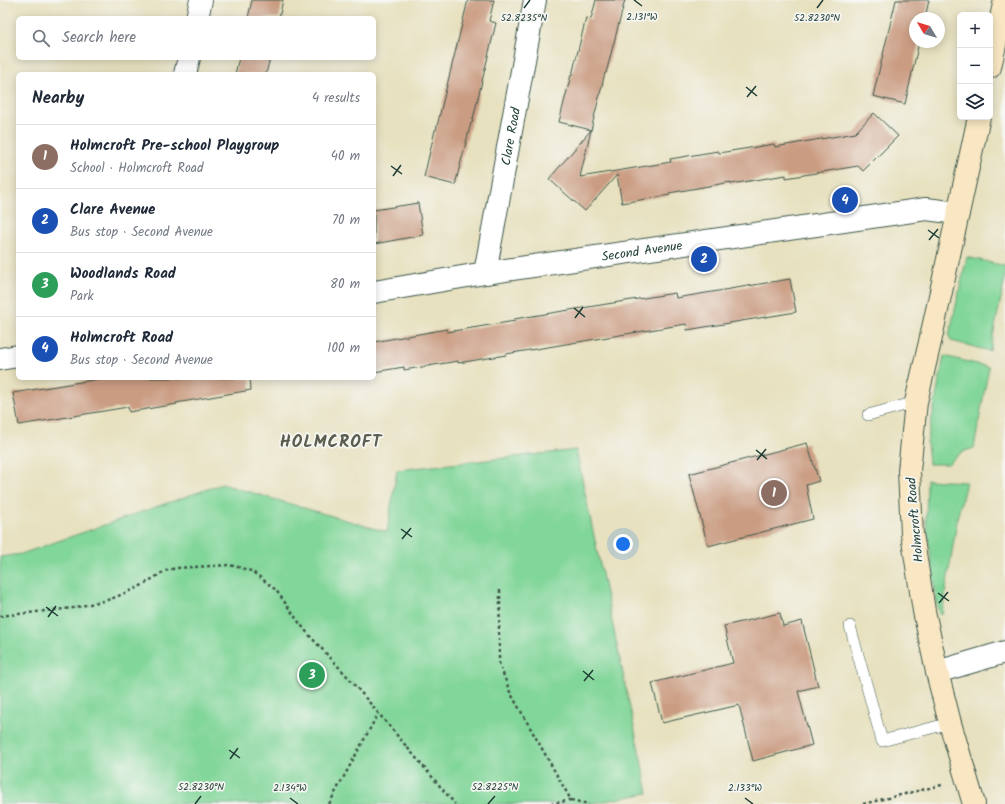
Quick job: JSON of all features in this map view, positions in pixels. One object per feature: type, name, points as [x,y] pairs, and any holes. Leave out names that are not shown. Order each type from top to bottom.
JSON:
[{"type":"street","points":[[197,16],[201,0]]},
{"type":"street","name":"Clare Road","points":[[485,273],[535,0]]},
{"type":"street","points":[[993,54],[1005,0]]},
{"type":"street","points":[[186,72],[188,60]]},
{"type":"street","name":"Holmcroft Road","points":[[974,804],[950,723],[924,611],[912,534],[909,471],[916,402],[978,120]]},
{"type":"street","name":"Second Avenue","points":[[376,292],[485,273],[926,209],[958,213]]},
{"type":"street","points":[[0,359],[16,356]]},
{"type":"street","points":[[937,672],[1005,652]]},
{"type":"lane","points":[[868,415],[916,402]]},
{"type":"lane","points":[[850,626],[882,741],[950,723]]},
{"type":"path","points":[[0,616],[73,608],[111,599],[140,588],[165,571],[176,568],[229,565],[251,571],[276,590],[309,635],[347,676],[454,804]]},
{"type":"path","points":[[500,590],[499,663],[510,692],[571,800]]},
{"type":"path","points":[[328,804],[378,714]]},
{"type":"path","points":[[864,804],[942,784]]},
{"type":"path","points":[[550,804],[571,800],[589,804]]},
{"type":"green space","points":[[967,257],[1005,266],[1005,279],[990,351],[951,341],[949,336]]},
{"type":"green space","points":[[944,356],[989,367],[974,448],[962,452],[948,464],[929,464],[927,443]]},
{"type":"green space","points":[[576,450],[648,793],[590,804],[0,804],[0,557],[21,554],[222,484],[387,532],[397,470]]},
{"type":"green space","points":[[927,480],[966,482],[958,515],[942,614],[939,614],[936,598],[926,522]]},
{"type":"building","points":[[252,0],[283,0],[279,16],[248,16]]},
{"type":"building","points":[[468,0],[494,0],[489,21],[496,23],[472,123],[455,185],[424,177]]},
{"type":"building","points":[[596,0],[625,0],[591,130],[559,122],[586,18],[591,19]]},
{"type":"building","points":[[896,0],[929,0],[926,12],[909,12],[909,48],[918,48],[905,104],[873,96]]},
{"type":"building","points":[[238,60],[270,60],[266,72],[236,72]]},
{"type":"building","points":[[874,113],[898,136],[863,171],[858,166],[786,178],[786,175],[731,184],[731,182],[669,193],[670,195],[622,203],[617,175],[585,211],[549,179],[591,130],[580,177],[671,162],[670,159],[718,151],[719,153],[774,144],[775,147],[855,133]]},
{"type":"building","points":[[418,203],[423,235],[376,244],[376,210]]},
{"type":"building","points":[[790,279],[796,312],[687,330],[686,324],[458,363],[458,361],[404,370],[404,367],[376,372],[376,342],[447,329],[447,332],[515,321],[514,319],[675,293],[676,298]]},
{"type":"building","points":[[93,380],[250,380],[251,390],[129,412],[128,407],[19,425],[13,393]]},
{"type":"building","points":[[807,443],[819,481],[806,485],[813,519],[708,546],[689,474]]},
{"type":"building","points":[[780,613],[783,626],[802,621],[818,686],[798,691],[812,745],[753,761],[739,705],[662,723],[652,683],[733,663],[724,626]]},
{"type":"place","name":"Holmcroft Road","points":[[845,200]]},
{"type":"place","name":"Clare Avenue","points":[[704,259]]},
{"type":"place","name":"Holmcroft Pre-school Playgroup","points":[[774,493]]},
{"type":"place","name":"Woodlands Road","points":[[312,675]]},
{"type":"district","name":"HOLMCROFT","points":[[331,441]]}]
